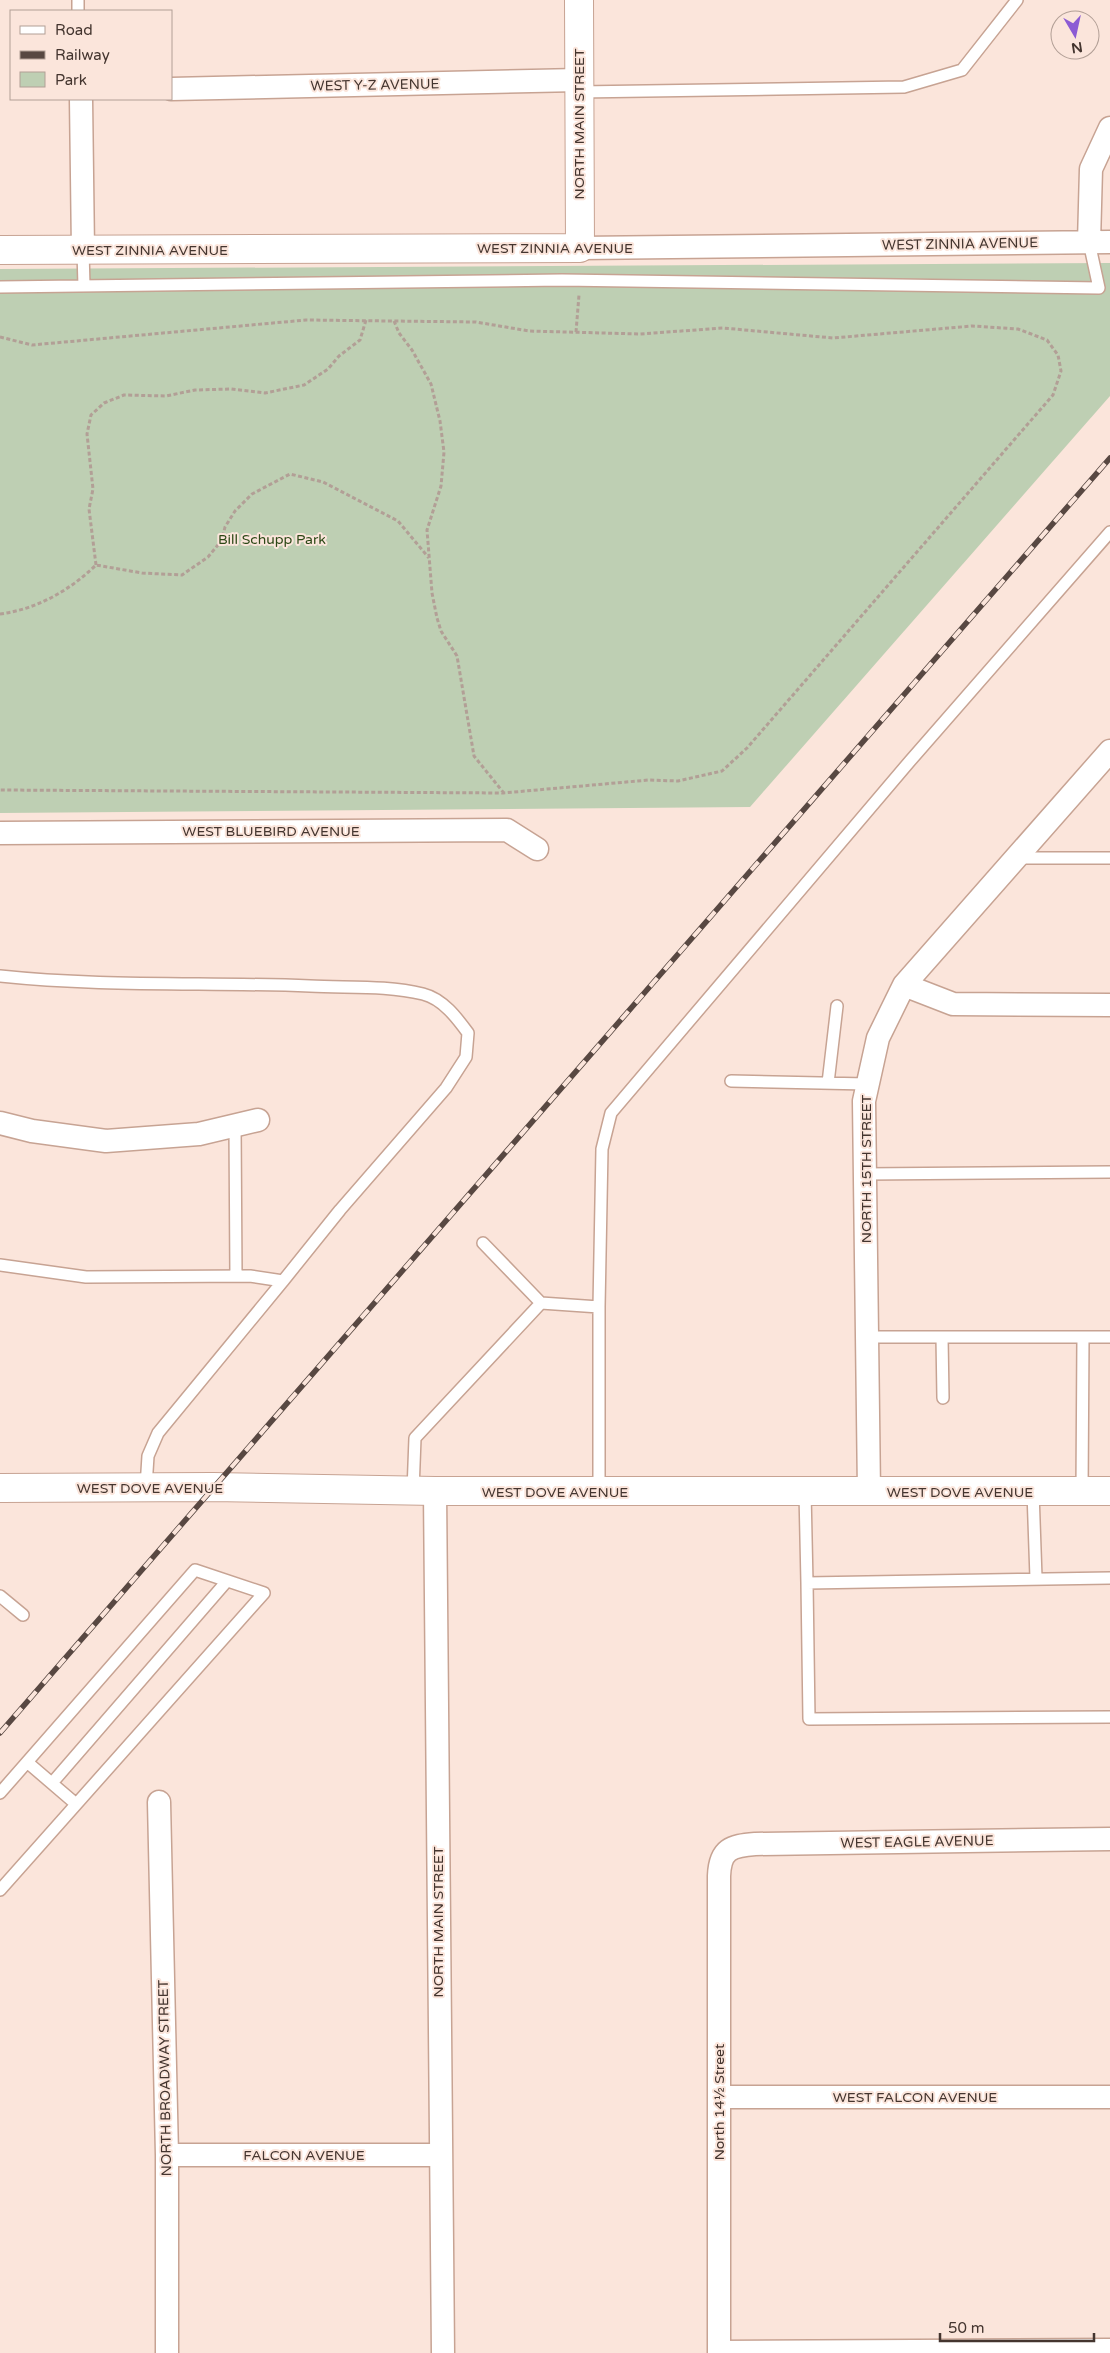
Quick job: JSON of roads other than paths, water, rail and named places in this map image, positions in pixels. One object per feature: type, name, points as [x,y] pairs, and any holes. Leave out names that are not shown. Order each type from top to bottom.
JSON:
[{"type":"main road","name":"NORTH MAIN STREET","points":[[579,0],[580,248]]},
{"type":"main road","name":"WEST ZINNIA AVENUE","points":[[0,250],[580,248]]},
{"type":"main road","name":"WEST DOVE AVENUE","points":[[0,1488],[599,1492],[1110,1491]]},
{"type":"street","name":"WEST Y-Z AVENUE","points":[[172,89],[579,86]]},
{"type":"street","points":[[81,100],[83,251]]},
{"type":"street","points":[[1100,242],[1091,170],[1110,128]]},
{"type":"street","name":"WEST ZINNIA AVENUE","points":[[580,248],[1100,242]]},
{"type":"street","name":"NORTH 15TH STREET","points":[[869,1492],[864,1101],[878,1038],[904,985],[1110,751]]},
{"type":"street","name":"WEST BLUEBIRD AVENUE","points":[[0,833],[507,830],[537,849]]},
{"type":"street","points":[[904,985],[953,1004],[1110,1005]]},
{"type":"street","points":[[0,1123],[32,1132],[106,1141],[199,1134],[258,1120]]},
{"type":"street","name":"NORTH MAIN STREET","points":[[424,1491],[443,2353]]},
{"type":"street","name":"NORTH BROADWAY STREET","points":[[159,1802],[167,2155],[167,2353]]},
{"type":"street","name":"WEST EAGLE AVENUE","points":[[725,1852],[733,1847],[755,1844],[1110,1839]]},
{"type":"street","name":"North 14½ Street","points":[[719,2352],[719,1868],[725,1852]]},
{"type":"street","name":"WEST FALCON AVENUE","points":[[719,2097],[1110,2097]]},
{"type":"street","name":"FALCON AVENUE","points":[[167,2155],[440,2155]]},
{"type":"street","points":[[719,2352],[1110,2350]]},
{"type":"lane","points":[[579,86],[904,87],[962,70],[1017,0]]},
{"type":"lane","points":[[0,287],[580,281],[1100,288],[1100,242]]},
{"type":"lane","points":[[83,251],[84,286]]},
{"type":"lane","points":[[599,1492],[599,1307],[602,1149],[611,1112],[910,762],[1110,532]]},
{"type":"lane","points":[[1016,858],[1110,858]]},
{"type":"lane","points":[[0,976],[82,982],[264,984],[390,989],[425,994],[452,1011],[468,1033],[466,1057],[446,1088],[340,1210],[158,1432],[148,1456],[146,1488]]},
{"type":"lane","points":[[828,1083],[837,1006]]},
{"type":"lane","points":[[731,1081],[868,1084]]},
{"type":"lane","points":[[235,1126],[236,1276]]},
{"type":"lane","points":[[865,1174],[1110,1172]]},
{"type":"lane","points":[[484,1243],[541,1303],[599,1307]]},
{"type":"lane","points":[[0,1265],[86,1277],[236,1276],[266,1277],[283,1281]]},
{"type":"lane","points":[[424,1491],[415,1438],[541,1303]]},
{"type":"lane","points":[[867,1337],[1110,1337]]},
{"type":"lane","points":[[942,1337],[943,1398]]},
{"type":"lane","points":[[1082,1492],[1083,1337]]},
{"type":"lane","points":[[805,1492],[809,1719],[1110,1717]]},
{"type":"lane","points":[[1033,1492],[1036,1578]]},
{"type":"lane","points":[[0,1793],[195,1570],[264,1593],[0,1890]]},
{"type":"lane","points":[[807,1583],[1110,1578]]},
{"type":"lane","points":[[52,1784],[226,1581]]},
{"type":"lane","points":[[0,1596],[23,1615]]},
{"type":"lane","points":[[27,1762],[76,1804]]},
{"type":"railway","points":[[0,1733],[1110,458]]},
{"type":"park label","name":"Bill Schupp Park","points":[[272,539]]}]
